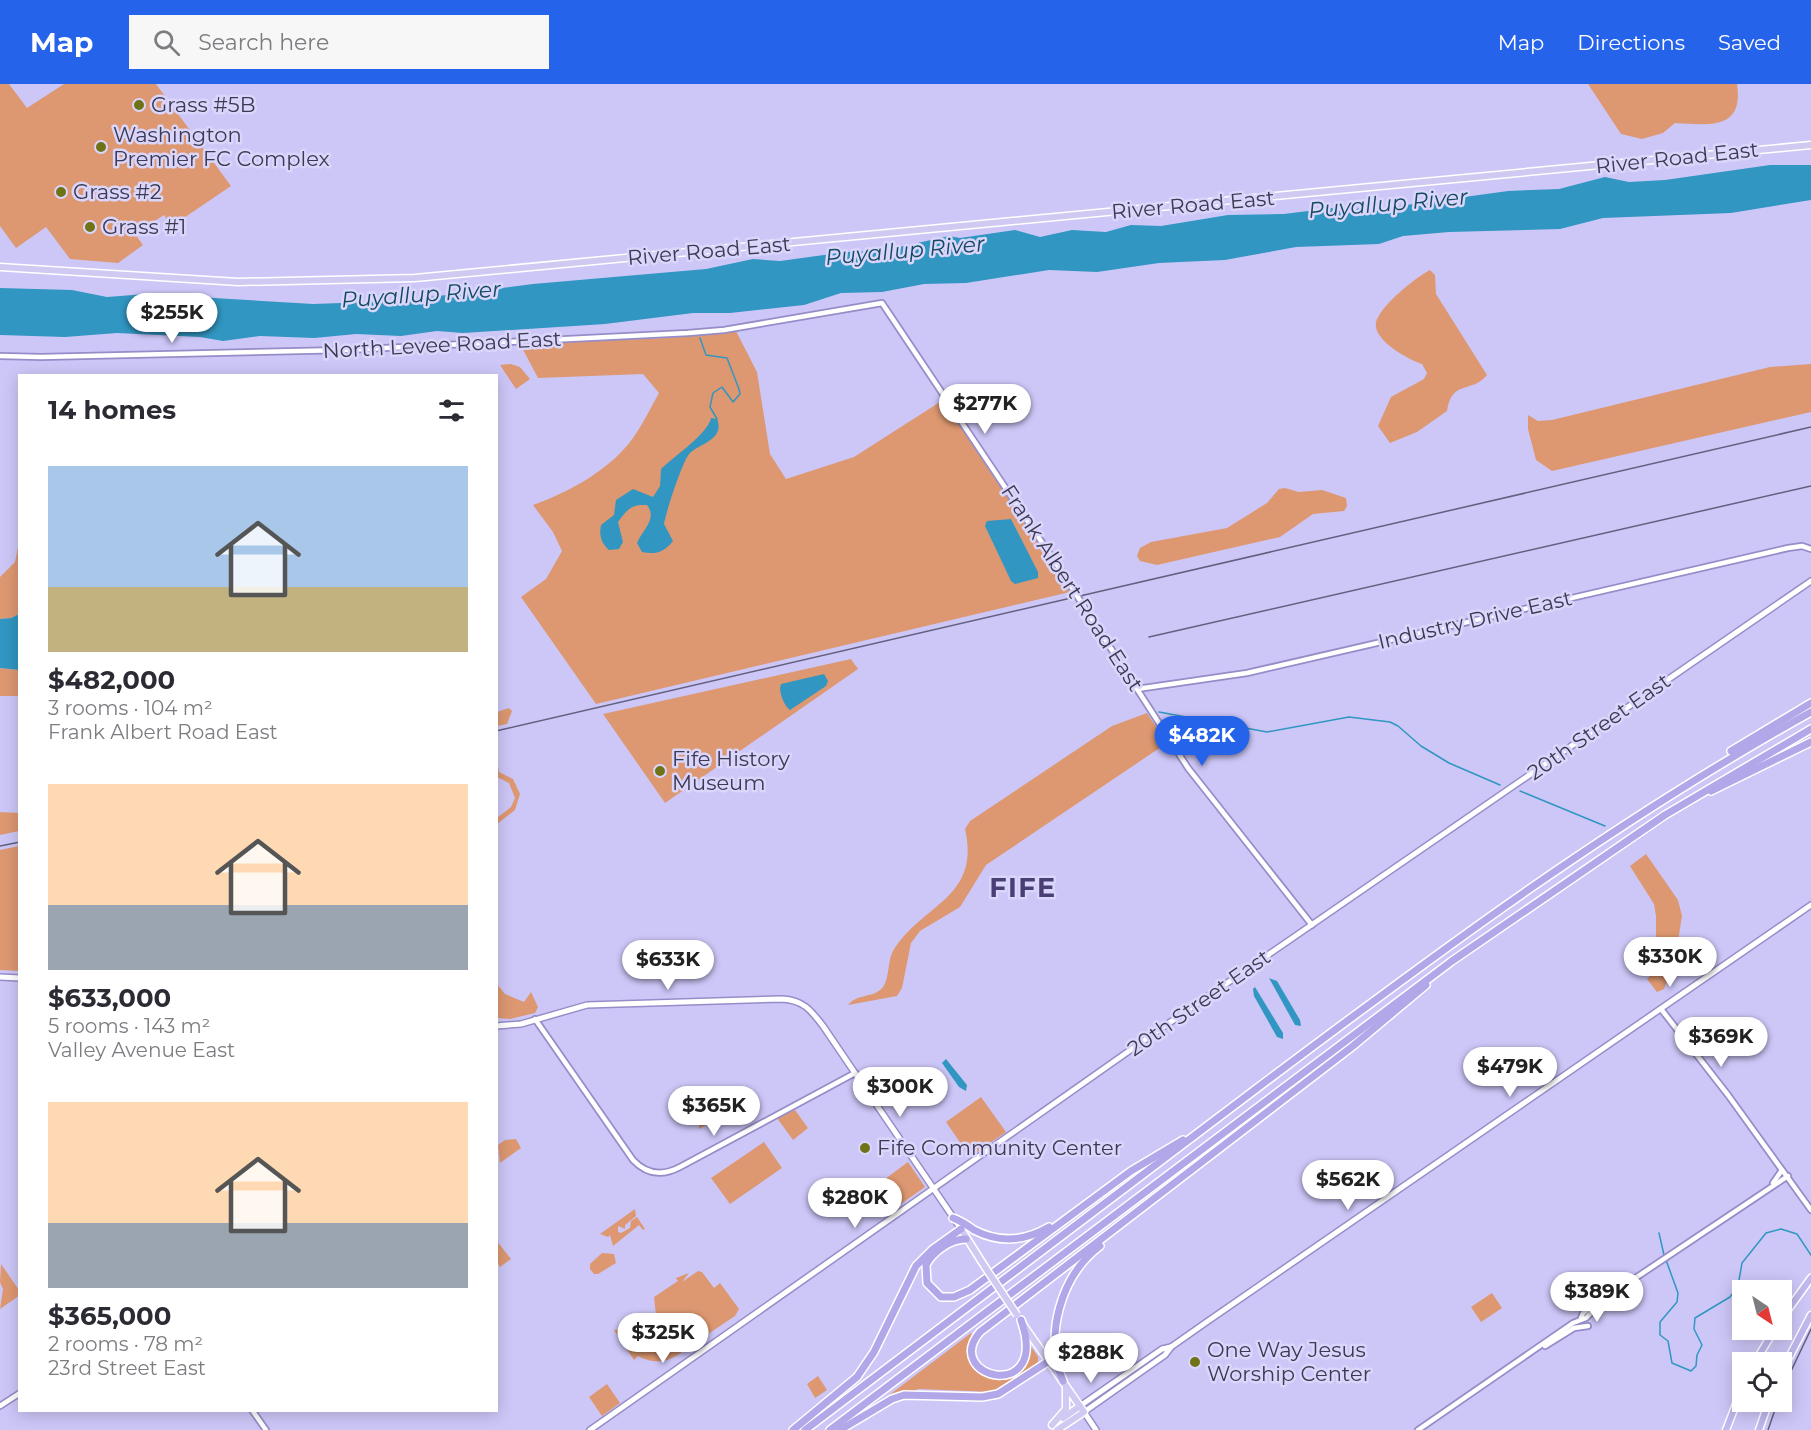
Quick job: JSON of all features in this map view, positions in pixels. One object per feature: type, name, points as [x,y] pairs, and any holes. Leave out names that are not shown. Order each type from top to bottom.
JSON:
[{"type":"highway","points":[[1708,770],[1726,755],[1811,703]]},
{"type":"highway","points":[[805,1430],[1366,1005],[1527,889],[1617,827],[1708,770],[1811,712]]},
{"type":"highway","points":[[830,1430],[1452,960],[1656,820],[1811,729]]},
{"type":"highway","points":[[1656,820],[1811,742]]},
{"type":"highway","points":[[1019,1318],[1026,1344],[1022,1365],[1012,1374],[1003,1377],[990,1376],[982,1371],[972,1354],[974,1341],[980,1332],[1411,999],[1452,960]]},
{"type":"highway","points":[[1064,1383],[1055,1358],[1054,1334],[1068,1286],[1077,1270],[1096,1248],[1194,1173],[1254,1122]]},
{"type":"highway","points":[[966,1239],[955,1240],[940,1250],[926,1265],[927,1283],[941,1297],[954,1297],[970,1290],[1131,1171],[1208,1125]]},
{"type":"highway","points":[[953,1218],[984,1234],[1013,1239],[1039,1233],[1074,1213]]},
{"type":"highway","points":[[794,1430],[857,1377],[874,1352],[916,1266],[933,1249],[961,1229]]},
{"type":"highway","points":[[1792,1304],[1811,1278]]},
{"type":"highway","points":[[1792,1352],[1811,1315]]},
{"type":"highway","points":[[840,1430],[904,1395],[982,1397],[998,1394],[1049,1361]]},
{"type":"highway","points":[[1726,1430],[1733,1412]]},
{"type":"highway","points":[[1760,1430],[1766,1412]]},
{"type":"main road","name":"River Road East","points":[[0,267],[238,282],[310,282],[424,277],[1811,145]]},
{"type":"main road","name":"20th Street East","points":[[590,1430],[1312,925],[1811,581]]},
{"type":"main road","points":[[1046,1430],[1055,1428],[1162,1349],[1171,1347],[1811,904]]},
{"type":"main road","points":[[0,977],[18,978]]},
{"type":"main road","points":[[498,1026],[509,1026],[587,1005],[796,1000],[814,1013],[1096,1430]]},
{"type":"main road","points":[[1055,1428],[1066,1409],[1064,1383]]},
{"type":"street","name":"North Levee Road East","points":[[0,356],[61,357],[333,351],[688,333],[732,329],[882,303]]},
{"type":"street","name":"Frank Albert Road East","points":[[882,303],[1067,580],[1188,768],[1312,925]]},
{"type":"street","name":"Industry Drive East","points":[[1137,689],[1247,673],[1788,548],[1802,546],[1811,549]]},
{"type":"street","points":[[1661,1009],[1788,1176],[1811,1210]]},
{"type":"street","points":[[535,1019],[633,1160],[644,1169],[656,1173],[680,1167],[855,1073]]},
{"type":"street","points":[[1772,1185],[1782,1170]]},
{"type":"street","points":[[1418,1430],[1581,1318],[1583,1313],[1788,1176]]},
{"type":"street","points":[[1534,1351],[1574,1328],[1588,1326]]},
{"type":"street","points":[[0,1406],[18,1394]]},
{"type":"street","points":[[253,1412],[266,1430]]},
{"type":"shaded area","name":"Washington Premier FC Complex","points":[[0,84],[9,84],[27,108],[64,84],[156,84],[231,186],[172,226],[164,215],[135,234],[143,245],[118,263],[70,259],[46,227],[16,248],[0,226]]},
{"type":"shaded area","points":[[1588,84],[1737,84],[1738,99],[1735,110],[1722,122],[1675,123],[1663,133],[1642,139],[1621,134]]},
{"type":"shaded area","points":[[1430,270],[1435,275],[1436,294],[1487,375],[1481,381],[1453,395],[1447,411],[1417,432],[1390,443],[1378,426],[1391,397],[1424,379],[1427,373],[1422,364],[1401,354],[1385,342],[1376,329],[1376,322],[1391,300]]},
{"type":"shaded area","points":[[736,331],[757,372],[770,454],[786,479],[854,457],[943,400],[1070,592],[596,704],[521,597],[546,579],[562,551],[553,532],[533,505],[574,487],[613,460],[633,438],[659,393],[643,374],[538,378],[520,344],[666,338]]},
{"type":"shaded area","points":[[511,364],[520,367],[530,379],[516,389],[500,365]]},
{"type":"shaded area","points":[[1811,364],[1811,412],[1552,471],[1536,460],[1528,429],[1528,415],[1538,421],[1552,420],[1770,367]]},
{"type":"shaded area","points":[[1285,488],[1299,492],[1322,490],[1346,498],[1347,506],[1344,511],[1313,514],[1280,537],[1157,565],[1140,561],[1137,556],[1140,548],[1151,542],[1227,528],[1267,503],[1279,489]]},
{"type":"shaded area","points":[[18,547],[18,614],[0,619],[0,577],[15,562]]},
{"type":"shaded area","points":[[851,659],[858,669],[665,803],[603,714]]},
{"type":"shaded area","points":[[0,668],[18,670],[18,696],[0,696]]},
{"type":"shaded area","points":[[509,708],[512,711],[507,724],[498,726],[498,712]]},
{"type":"shaded area","points":[[1147,713],[1167,743],[986,865],[960,907],[920,931],[911,943],[902,988],[897,996],[848,1005],[855,999],[876,992],[883,987],[893,951],[905,935],[946,899],[957,886],[964,871],[968,852],[965,829],[970,821],[1112,726]]},
{"type":"shaded area","points":[[498,766],[499,772],[513,779],[520,794],[515,810],[498,823],[498,817],[511,807],[515,798],[509,783],[498,778]]},
{"type":"shaded area","points":[[0,812],[18,813],[18,831],[0,835]]},
{"type":"shaded area","points":[[18,846],[18,971],[0,970],[0,850]]},
{"type":"shaded area","points":[[1646,854],[1678,900],[1682,916],[1673,972],[1664,989],[1657,992],[1647,979],[1656,970],[1654,904],[1630,866]]},
{"type":"shaded area","points":[[498,985],[505,994],[524,1002],[531,992],[538,1007],[535,1013],[510,1019],[498,1018]]},
{"type":"shaded area","points":[[981,1097],[1006,1132],[970,1157],[946,1122]]},
{"type":"shaded area","points":[[700,1098],[715,1120],[699,1129],[698,1108],[695,1102]]},
{"type":"shaded area","points":[[795,1110],[808,1128],[793,1140],[777,1118]]},
{"type":"shaded area","points":[[516,1139],[521,1148],[500,1163],[498,1145],[505,1140]]},
{"type":"shaded area","points":[[764,1142],[782,1168],[730,1204],[711,1178]]},
{"type":"shaded area","points":[[908,1162],[925,1187],[898,1206],[881,1182]]},
{"type":"shaded area","points":[[856,1180],[867,1196],[844,1212],[833,1197]]},
{"type":"shaded area","points":[[635,1209],[636,1216],[625,1225],[625,1229],[618,1226],[618,1232],[621,1233],[630,1228],[631,1221],[637,1217],[645,1229],[643,1230],[639,1225],[613,1246],[610,1235],[608,1237],[600,1234]]},
{"type":"shaded area","points":[[498,1243],[511,1259],[500,1267],[498,1264]]},
{"type":"shaded area","points":[[602,1253],[614,1254],[616,1263],[594,1274],[590,1269],[590,1264]]},
{"type":"shaded area","points":[[1,1264],[18,1289],[18,1296],[0,1309],[3,1289],[0,1282]]},
{"type":"shaded area","points":[[698,1271],[702,1272],[714,1288],[720,1283],[739,1309],[735,1316],[699,1340],[676,1336],[663,1318],[656,1315],[654,1297],[678,1281],[676,1278],[689,1273],[682,1282]]},
{"type":"shaded area","points":[[1492,1293],[1502,1308],[1481,1322],[1471,1307]]},
{"type":"shaded area","points":[[650,1315],[653,1320],[644,1328],[660,1322],[677,1341],[675,1343],[682,1352],[677,1356],[655,1361],[638,1356],[634,1360],[614,1330],[620,1329],[623,1333]]},
{"type":"shaded area","points":[[971,1333],[973,1336],[970,1352],[974,1366],[983,1375],[994,1380],[1007,1379],[1019,1374],[1027,1363],[1030,1345],[1038,1357],[1038,1363],[992,1392],[919,1389],[884,1399]]},
{"type":"shaded area","points":[[818,1376],[827,1390],[815,1398],[807,1384]]},
{"type":"shaded area","points":[[607,1384],[620,1403],[602,1416],[589,1397]]},
{"type":"water","name":"Puyallup River","points":[[1770,165],[1811,165],[1811,200],[1731,213],[1603,218],[1560,229],[1449,232],[1403,236],[1379,244],[1296,247],[1225,260],[1159,263],[1097,272],[1049,270],[966,283],[924,284],[882,292],[841,293],[804,305],[730,313],[693,313],[605,324],[463,333],[437,331],[401,336],[356,334],[314,338],[260,336],[223,341],[200,337],[117,333],[65,337],[0,335],[0,288],[72,290],[107,297],[146,294],[313,304],[398,301],[533,284],[706,269],[753,259],[780,261],[846,252],[881,251],[949,236],[960,238],[1015,230],[1040,237],[1072,230],[1106,232],[1131,225],[1161,226],[1228,215],[1284,214],[1332,208],[1351,213],[1362,206],[1384,208],[1508,191],[1559,189],[1605,177],[1629,182],[1665,180]]},
{"type":"water","points":[[711,418],[717,419],[718,431],[711,440],[695,449],[687,457],[671,498],[664,524],[673,541],[659,552],[642,552],[637,543],[651,515],[647,505],[637,505],[627,511],[618,522],[623,542],[619,549],[609,550],[602,542],[600,529],[601,525],[614,515],[616,500],[633,489],[653,497],[660,486],[661,469],[704,431]]},
{"type":"water","points":[[1011,519],[1038,572],[1038,578],[1015,584],[1011,581],[985,526],[987,521]]},
{"type":"water","points":[[18,614],[18,670],[0,668],[0,619]]},
{"type":"water","points":[[824,674],[828,681],[826,686],[790,710],[788,708],[781,694],[781,684]]},
{"type":"water","points":[[1269,978],[1277,981],[1300,1020],[1301,1026],[1295,1025]]},
{"type":"water","points":[[1255,987],[1283,1033],[1283,1039],[1277,1037],[1254,996]]},
{"type":"water","points":[[946,1059],[967,1085],[966,1091],[959,1087],[942,1063]]},
{"type":"waterway","points":[[700,338],[706,355],[727,358],[739,389],[740,394],[733,402],[722,387],[713,393],[710,407],[717,419]]},
{"type":"waterway","points":[[1159,712],[1267,732],[1349,717],[1390,722],[1421,746],[1449,763],[1500,785]]},
{"type":"waterway","points":[[1520,791],[1605,826]]},
{"type":"waterway","points":[[1666,1260],[1678,1293],[1677,1302],[1660,1322],[1660,1335],[1668,1341],[1672,1363],[1691,1371],[1696,1366],[1697,1355],[1702,1345],[1694,1329],[1695,1318],[1730,1297],[1738,1286],[1742,1263],[1766,1233],[1781,1229],[1797,1234],[1811,1255]]},
{"type":"waterway","points":[[1659,1233],[1664,1255]]},
{"type":"railway","points":[[498,731],[1811,427]]},
{"type":"railway","points":[[1149,637],[1811,486]]},
{"type":"railway","points":[[0,846],[18,842]]},
{"type":"railway","points":[[1792,1369],[1811,1329]]},
{"type":"railway","points":[[1768,1430],[1774,1412]]},
{"type":"place","name":"Grass #5B","points":[[139,105]]},
{"type":"place","name":"Washington Premier FC Complex","points":[[101,147]]},
{"type":"place","name":"Grass #2","points":[[61,192]]},
{"type":"place","name":"Grass #1","points":[[90,227]]},
{"type":"place","name":"Fife History Museum","points":[[660,771]]},
{"type":"place","name":"Fife Community Center","points":[[865,1148]]},
{"type":"place","name":"One Way Jesus Worship Center","points":[[1195,1362]]},
{"type":"district","name":"FIFE","points":[[1023,888]]}]
